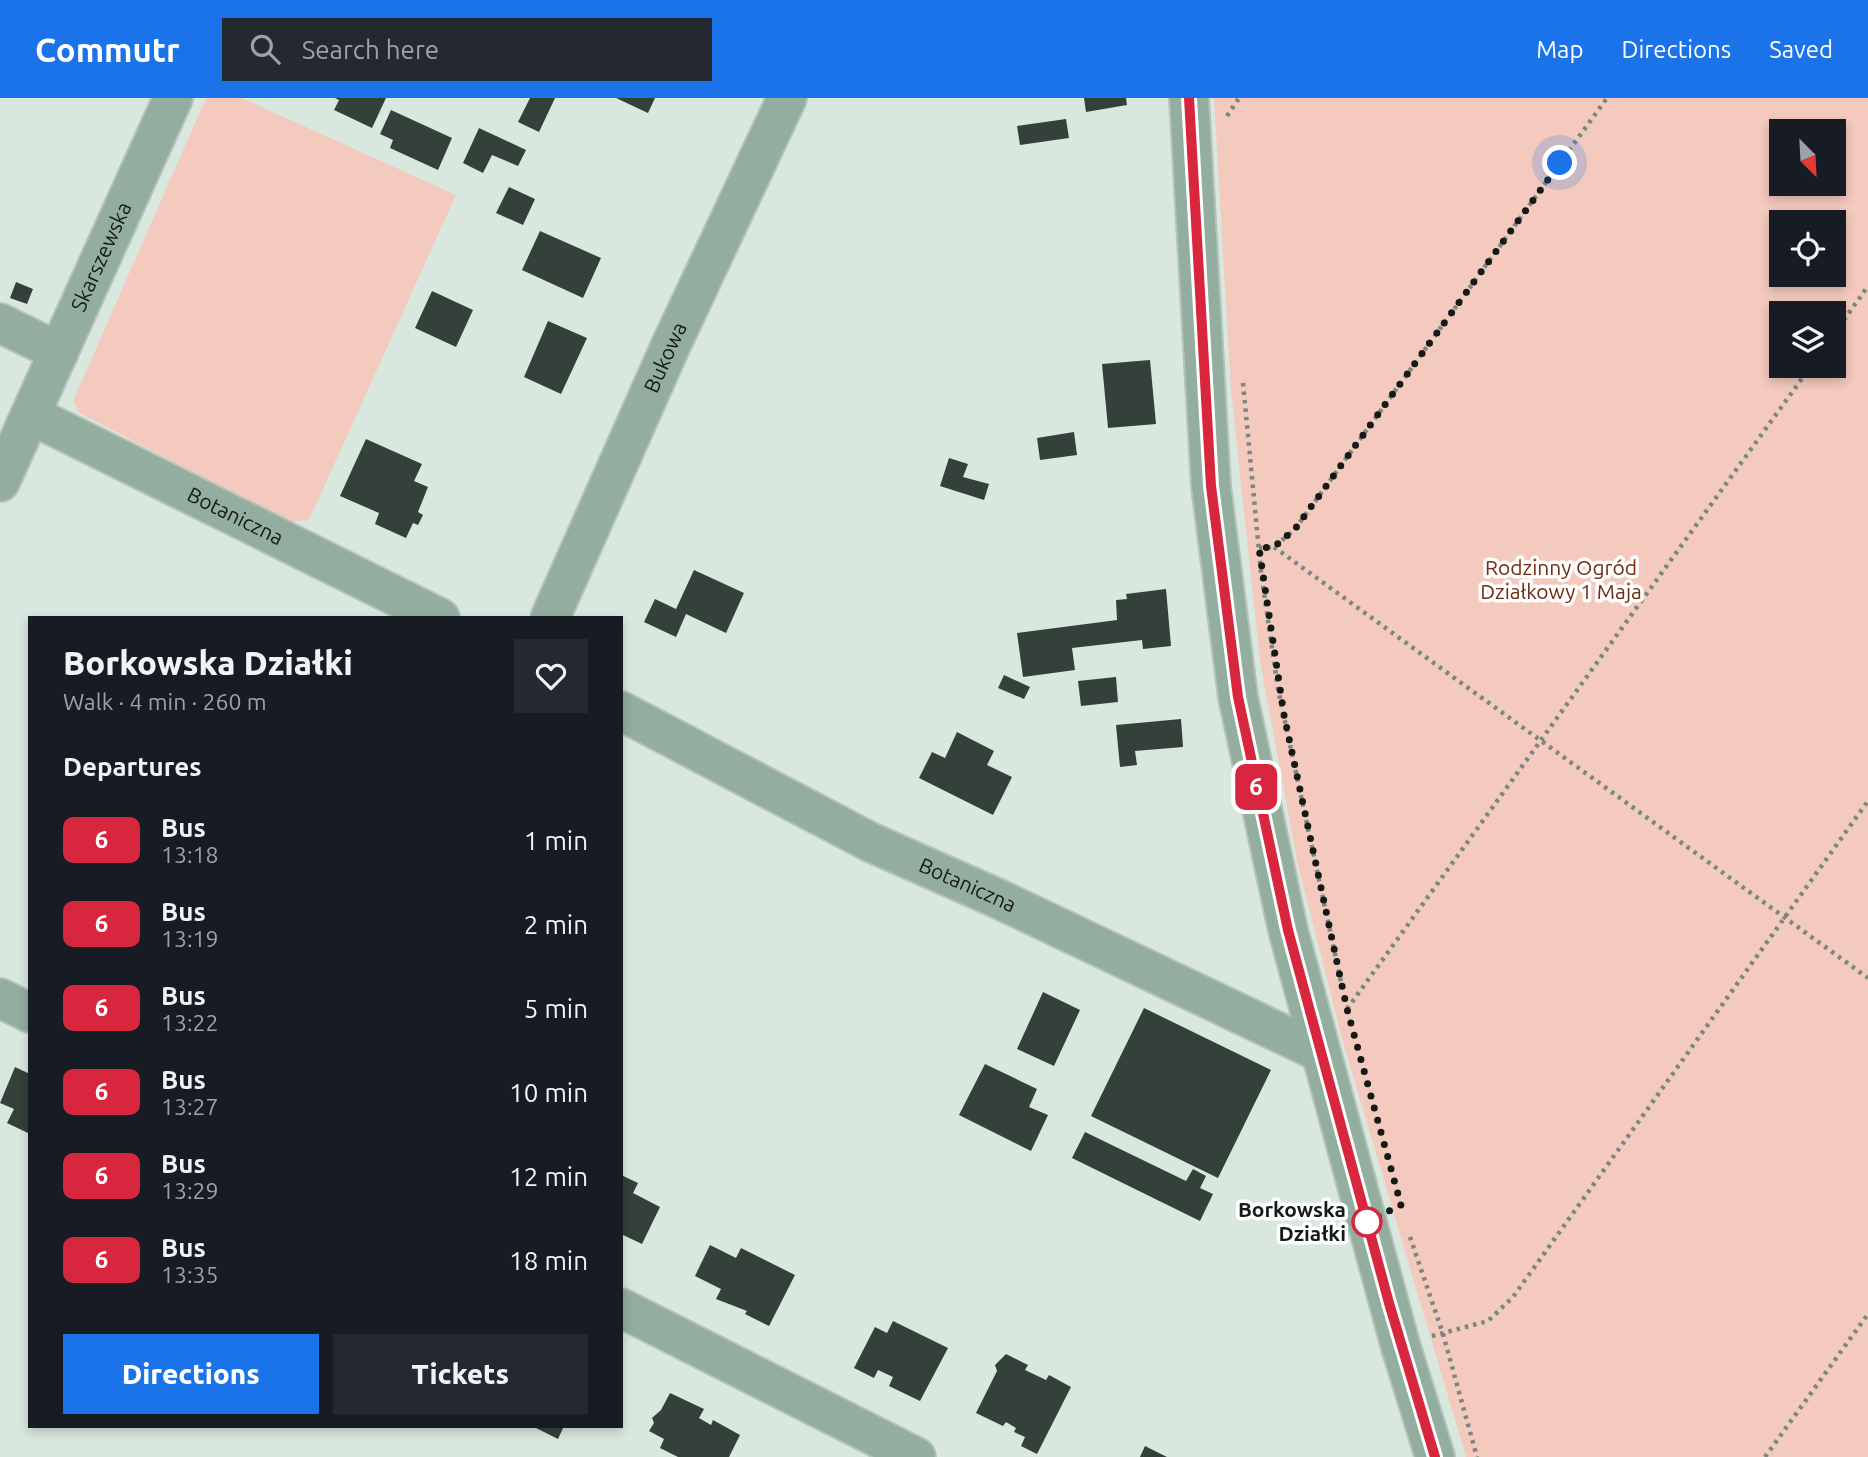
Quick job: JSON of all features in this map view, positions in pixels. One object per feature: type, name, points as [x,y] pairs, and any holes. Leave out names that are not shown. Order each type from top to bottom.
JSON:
[{"type":"street","name":"Skarszewska","points":[[0,482],[173,98]]},
{"type":"street","name":"Bukowa","points":[[551,616],[671,345],[788,98]]},
{"type":"street","points":[[1189,98],[1204,393],[1223,593],[1238,697],[1260,806],[1320,1052],[1435,1457]]},
{"type":"street","points":[[0,323],[59,352]]},
{"type":"street","name":"Botaniczna","points":[[31,415],[436,616]]},
{"type":"street","name":"Botaniczna","points":[[623,712],[870,842],[1001,900],[1320,1052]]},
{"type":"street","points":[[0,998],[28,1012]]},
{"type":"street","points":[[623,1309],[916,1457]]},
{"type":"path","points":[[1227,116],[1239,98]]},
{"type":"path","points":[[1259,548],[1274,547],[1295,529],[1607,98]]},
{"type":"path","points":[[1226,107],[1227,129]]},
{"type":"path","points":[[1846,317],[1868,286]]},
{"type":"path","points":[[1242,374],[1259,548],[1278,689],[1351,1022]]},
{"type":"path","points":[[1347,1009],[1802,378]]},
{"type":"path","points":[[1274,547],[1868,978]]},
{"type":"path","points":[[1443,1334],[1488,1321],[1513,1297],[1868,801]]},
{"type":"path","points":[[1408,1230],[1443,1334],[1477,1457]]},
{"type":"path","points":[[1765,1457],[1868,1314]]},
{"type":"green space","points":[[206,98],[242,98],[456,195],[309,520],[287,522],[80,413],[73,401]]},
{"type":"green space","name":"Rodzinny Ogród Działkowy 1 Maja","points":[[1214,98],[1868,98],[1868,1457],[1466,1457],[1343,1042],[1297,861],[1260,661],[1231,391]]},
{"type":"building","points":[[335,98],[386,98],[372,128],[334,110],[339,100]]},
{"type":"building","points":[[530,98],[555,98],[539,132],[518,122]]},
{"type":"building","points":[[616,98],[655,98],[648,113]]},
{"type":"building","points":[[1084,98],[1126,98],[1127,105],[1086,112]]},
{"type":"building","points":[[391,110],[452,138],[438,170],[390,148],[393,140],[380,134]]},
{"type":"building","points":[[1066,119],[1069,138],[1020,145],[1017,126]]},
{"type":"building","points":[[479,128],[526,150],[518,166],[492,155],[483,173],[463,163]]},
{"type":"building","points":[[509,187],[535,199],[523,225],[496,213]]},
{"type":"building","points":[[540,231],[601,258],[583,298],[522,270]]},
{"type":"building","points":[[16,282],[33,289],[27,304],[10,298]]},
{"type":"building","points":[[432,291],[473,310],[456,347],[415,328]]},
{"type":"building","points":[[548,321],[587,338],[561,394],[524,377]]},
{"type":"building","points":[[1150,360],[1156,424],[1108,428],[1102,364]]},
{"type":"building","points":[[1074,432],[1077,455],[1040,460],[1037,438]]},
{"type":"building","points":[[366,439],[422,464],[414,481],[428,487],[418,512],[423,515],[418,525],[413,523],[406,538],[375,524],[379,513],[340,496]]},
{"type":"building","points":[[949,458],[968,464],[963,477],[989,484],[984,500],[940,486]]},
{"type":"building","points":[[694,570],[744,593],[726,633],[686,614],[676,637],[644,622],[655,599],[676,609]]},
{"type":"building","points":[[1166,589],[1171,646],[1143,649],[1142,640],[1072,648],[1075,670],[1023,677],[1017,633],[1117,620],[1116,600],[1127,599],[1126,594]]},
{"type":"building","points":[[1004,675],[1030,687],[1024,699],[998,688]]},
{"type":"building","points":[[1116,677],[1118,702],[1081,706],[1078,681]]},
{"type":"building","points":[[1181,719],[1183,747],[1135,751],[1137,765],[1120,767],[1116,725]]},
{"type":"building","points":[[957,732],[994,751],[987,765],[1012,777],[993,815],[919,778],[932,752],[945,758]]},
{"type":"building","points":[[1043,992],[1080,1010],[1054,1066],[1017,1049]]},
{"type":"building","points":[[1144,1008],[1271,1070],[1218,1178],[1091,1116]]},
{"type":"building","points":[[985,1064],[1037,1089],[1029,1107],[1048,1115],[1031,1151],[959,1115]]},
{"type":"building","points":[[15,1067],[28,1073],[28,1133],[7,1123],[14,1109],[0,1103]]},
{"type":"building","points":[[1085,1132],[1186,1181],[1193,1169],[1206,1176],[1200,1188],[1213,1194],[1200,1221],[1072,1158]]},
{"type":"building","points":[[623,1176],[638,1183],[633,1193],[660,1207],[642,1244],[623,1235]]},
{"type":"building","points":[[710,1245],[736,1258],[741,1248],[795,1275],[769,1326],[745,1314],[747,1311],[716,1299],[721,1289],[695,1276]]},
{"type":"building","points":[[893,1321],[948,1348],[920,1401],[889,1386],[893,1377],[878,1370],[874,1378],[854,1368],[875,1327],[887,1333]]},
{"type":"building","points":[[1006,1354],[1028,1365],[1025,1370],[1046,1380],[1049,1375],[1071,1387],[1037,1454],[1021,1446],[1025,1437],[1014,1432],[1016,1428],[1006,1422],[1003,1426],[976,1413],[997,1371],[995,1365]]},
{"type":"building","points":[[670,1393],[704,1409],[699,1418],[711,1425],[713,1420],[740,1435],[729,1457],[678,1457],[660,1448],[664,1439],[649,1431],[654,1423],[652,1418],[661,1410]]},
{"type":"building","points":[[536,1428],[563,1428],[558,1439]]},
{"type":"building","points":[[1145,1446],[1167,1457],[1140,1457]]},
{"type":"bus line","name":"6","points":[[1189,98],[1211,486],[1238,697],[1288,930],[1389,1303],[1435,1457]]},
{"type":"place","name":"Borkowska Działki","points":[[1367,1222]]},
{"type":"route","points":[[1367,1222],[1401,1205],[1347,1009],[1278,689],[1259,548],[1274,547],[1295,529],[1560,163]]}]
